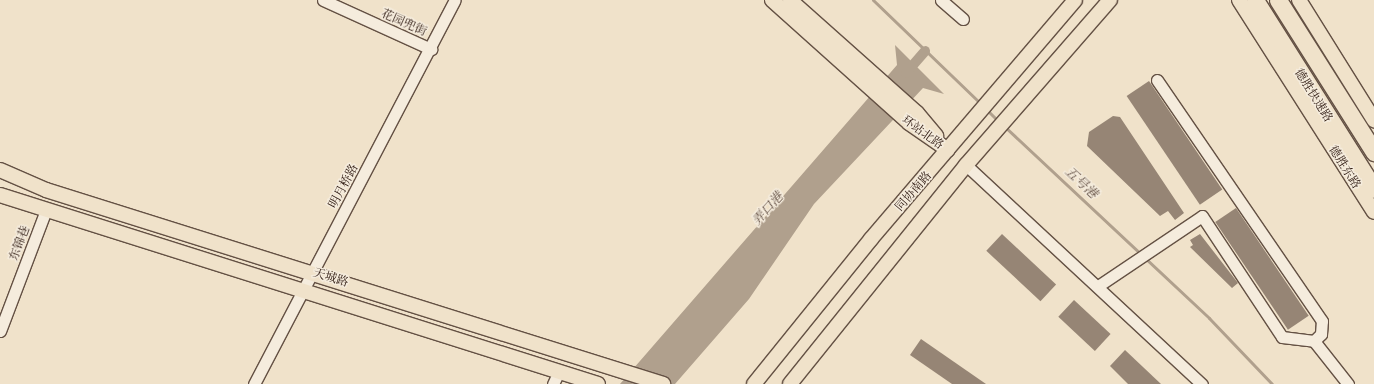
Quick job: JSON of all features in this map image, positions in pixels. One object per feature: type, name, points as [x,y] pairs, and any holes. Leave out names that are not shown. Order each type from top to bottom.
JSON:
[{"type":"highway","name":"德胜快速路","points":[[1255,0],[1374,189]]},
{"type":"highway","name":"德胜快速路","points":[[1278,0],[1374,152]]},
{"type":"main road","name":"环站北路","points":[[772,0],[866,77],[948,150]]},
{"type":"main road","name":"环站北路","points":[[790,0],[866,77]]},
{"type":"main road","name":"同协南路","points":[[754,384],[948,150],[1075,0]]},
{"type":"main road","name":"同协南路","points":[[790,384],[966,165],[1110,0]]},
{"type":"main road","name":"德胜东路","points":[[1239,0],[1374,212]]},
{"type":"main road","points":[[1298,0],[1374,120]]},
{"type":"main road","name":"天城路","points":[[0,170],[46,190],[313,271],[663,384]]},
{"type":"main road","name":"天城路","points":[[0,195],[305,291],[556,378],[598,384]]},
{"type":"street","name":"花园兜街","points":[[324,0],[431,49]]},
{"type":"street","name":"明月桥路","points":[[254,384],[305,291],[313,271],[431,49],[455,0]]},
{"type":"street","points":[[941,0],[963,19]]},
{"type":"street","points":[[1157,80],[1322,321],[1321,334],[1314,341]]},
{"type":"street","points":[[966,165],[1202,384]]},
{"type":"street","name":"东锦巷","points":[[0,331],[46,210]]},
{"type":"street","points":[[1098,286],[1202,216],[1282,337],[1314,341],[1348,384]]},
{"type":"shaded area","points":[[895,45],[944,94],[923,88],[814,204],[749,299],[675,384],[620,384],[897,65]]},
{"type":"building","points":[[1149,81],[1222,190],[1200,205],[1127,96]]},
{"type":"building","points":[[1113,116],[1120,117],[1184,213],[1175,220],[1168,211],[1160,216],[1087,146],[1089,132]]},
{"type":"building","points":[[1236,208],[1309,316],[1288,330],[1215,222]]},
{"type":"building","points":[[1002,234],[1056,284],[1040,301],[986,251]]},
{"type":"building","points":[[1200,234],[1238,283],[1232,288],[1190,247],[1193,245],[1190,240]]},
{"type":"building","points":[[1074,300],[1111,334],[1095,351],[1058,317]]},
{"type":"building","points":[[921,339],[986,384],[952,384],[910,355]]},
{"type":"building","points":[[1125,350],[1161,384],[1128,384],[1110,366]]},
{"type":"waterway","name":"五号港","points":[[873,0],[981,104]]},
{"type":"waterway","name":"弄口港","points":[[906,73],[925,51]]},
{"type":"waterway","name":"五号港","points":[[987,110],[998,121]]},
{"type":"waterway","name":"五号港","points":[[1004,126],[1209,318],[1272,384]]}]
